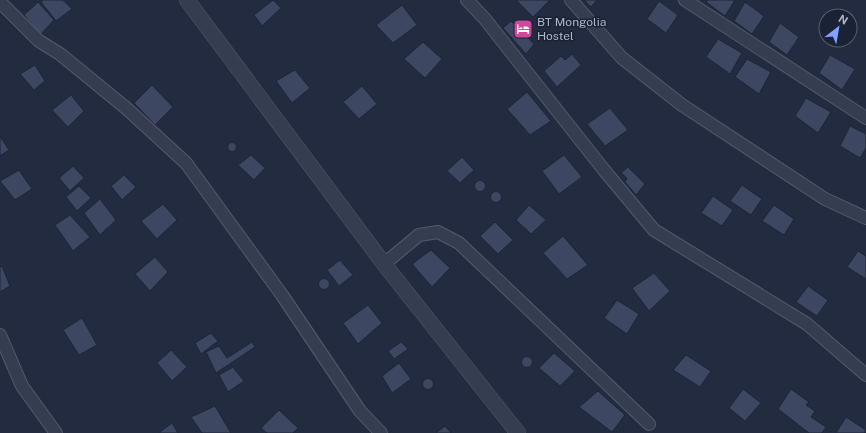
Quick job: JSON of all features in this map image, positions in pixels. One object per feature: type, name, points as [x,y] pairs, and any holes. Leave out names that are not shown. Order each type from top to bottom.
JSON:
[{"type":"street","points":[[4,0],[0,2],[39,41],[60,54],[126,108],[186,162],[282,296],[360,411],[381,433]]},
{"type":"street","points":[[187,0],[384,264],[518,433]]},
{"type":"street","points":[[467,0],[485,19],[604,170],[654,230],[807,324],[866,375]]},
{"type":"street","points":[[571,0],[622,58],[682,105],[825,198],[866,218]]},
{"type":"street","points":[[685,0],[866,118]]},
{"type":"street","points":[[384,264],[419,235],[438,232],[459,243],[649,424]]},
{"type":"street","points":[[0,335],[22,386],[56,433]]},
{"type":"building","points":[[43,0],[63,0],[72,9],[56,21],[41,2]]},
{"type":"building","points":[[273,0],[281,8],[262,26],[254,15]]},
{"type":"building","points":[[516,0],[550,0],[533,17]]},
{"type":"building","points":[[584,0],[597,0],[591,7]]},
{"type":"building","points":[[708,0],[735,0],[725,16],[706,2]]},
{"type":"building","points":[[659,1],[678,15],[666,33],[647,19]]},
{"type":"building","points":[[38,2],[54,20],[40,35],[24,15]]},
{"type":"building","points":[[745,2],[764,16],[752,34],[734,21]]},
{"type":"building","points":[[402,5],[417,25],[393,43],[376,25]]},
{"type":"building","points":[[511,21],[534,44],[526,54],[503,28]]},
{"type":"building","points":[[780,23],[799,37],[787,55],[769,42]]},
{"type":"building","points":[[718,39],[742,53],[730,74],[706,57]]},
{"type":"building","points":[[423,42],[442,59],[425,78],[404,59]]},
{"type":"building","points":[[572,54],[581,65],[557,87],[544,71],[561,56],[565,60]]},
{"type":"building","points":[[830,55],[855,69],[842,90],[819,73]]},
{"type":"building","points":[[747,59],[771,72],[759,94],[735,77]]},
{"type":"building","points":[[35,65],[45,81],[34,90],[20,74]]},
{"type":"building","points":[[295,70],[310,88],[292,103],[276,81]]},
{"type":"building","points":[[152,85],[173,107],[155,125],[134,103]]},
{"type":"building","points":[[362,86],[377,104],[359,119],[343,102]]},
{"type":"building","points":[[527,92],[551,121],[530,135],[507,109]]},
{"type":"building","points":[[71,95],[84,111],[68,127],[52,110]]},
{"type":"building","points":[[806,98],[831,112],[818,133],[795,116]]},
{"type":"building","points":[[610,108],[628,130],[605,146],[587,124]]},
{"type":"building","points":[[850,126],[866,134],[866,148],[860,158],[840,146]]},
{"type":"building","points":[[0,136],[9,150],[0,156]]},
{"type":"building","points":[[232,142],[237,147],[232,152],[227,147]]},
{"type":"building","points":[[251,155],[265,168],[254,180],[238,165]]},
{"type":"building","points":[[564,155],[582,177],[559,194],[542,171]]},
{"type":"building","points":[[462,157],[474,170],[460,183],[447,171]]},
{"type":"building","points":[[73,166],[84,178],[70,191],[59,178]]},
{"type":"building","points":[[628,167],[645,184],[636,195],[625,182],[627,178],[621,173]]},
{"type":"building","points":[[19,170],[32,189],[15,200],[0,181]]},
{"type":"building","points":[[124,175],[136,187],[122,200],[111,186]]},
{"type":"building","points":[[478,181],[482,181],[484,182],[484,190],[478,191],[475,188],[475,184]]},
{"type":"building","points":[[742,185],[762,199],[751,215],[730,201]]},
{"type":"building","points":[[79,186],[91,198],[77,211],[66,197]]},
{"type":"building","points":[[494,192],[498,192],[500,193],[500,201],[494,202],[491,199],[491,195]]},
{"type":"building","points":[[713,196],[733,210],[722,226],[701,213]]},
{"type":"building","points":[[100,199],[116,220],[100,235],[84,213]]},
{"type":"building","points":[[163,204],[177,220],[157,239],[141,221]]},
{"type":"building","points":[[529,205],[546,220],[531,234],[516,220]]},
{"type":"building","points":[[774,205],[794,219],[784,235],[762,221]]},
{"type":"building","points":[[70,215],[90,237],[73,251],[55,225]]},
{"type":"building","points":[[495,222],[513,240],[498,254],[480,236]]},
{"type":"building","points":[[563,236],[588,265],[567,279],[543,253]]},
{"type":"building","points":[[431,250],[450,268],[432,287],[412,264]]},
{"type":"building","points":[[858,251],[866,256],[866,279],[847,267]]},
{"type":"building","points":[[155,257],[168,272],[150,291],[135,274]]},
{"type":"building","points":[[340,260],[353,275],[339,286],[327,270]]},
{"type":"building","points":[[2,266],[10,286],[0,292],[0,267]]},
{"type":"building","points":[[654,273],[670,291],[649,311],[632,288]]},
{"type":"building","points":[[324,278],[328,280],[330,284],[328,288],[324,290],[320,288],[318,284],[320,280]]},
{"type":"building","points":[[808,286],[828,300],[817,316],[796,302]]},
{"type":"building","points":[[617,300],[639,314],[627,334],[604,318]]},
{"type":"building","points":[[368,305],[382,323],[358,344],[343,323]]},
{"type":"building","points":[[82,318],[97,345],[79,355],[63,330]]},
{"type":"building","points":[[211,333],[218,341],[201,354],[195,343]]},
{"type":"building","points":[[252,342],[255,347],[216,373],[206,352],[219,346],[227,358]]},
{"type":"building","points":[[401,342],[408,349],[394,359],[388,351]]},
{"type":"building","points":[[171,350],[187,367],[172,381],[157,363]]},
{"type":"building","points":[[554,353],[575,371],[560,386],[539,368]]},
{"type":"building","points":[[686,355],[711,371],[700,387],[673,370]]},
{"type":"building","points":[[527,356],[531,358],[533,362],[531,366],[527,368],[523,366],[521,362],[523,358]]},
{"type":"building","points":[[399,363],[411,379],[392,393],[382,376]]},
{"type":"building","points":[[233,367],[244,381],[228,392],[219,375]]},
{"type":"building","points":[[428,378],[432,380],[434,384],[432,388],[428,390],[424,388],[422,384],[424,380]]},
{"type":"building","points":[[743,389],[761,403],[745,421],[729,408]]},
{"type":"building","points":[[791,389],[809,402],[806,405],[815,411],[811,417],[826,427],[822,433],[809,433],[778,409]]},
{"type":"building","points":[[598,391],[625,415],[612,432],[579,407]]},
{"type":"building","points":[[215,406],[231,433],[202,433],[191,417]]},
{"type":"building","points":[[279,410],[298,428],[293,433],[267,433],[261,428]]},
{"type":"building","points":[[846,417],[866,430],[864,433],[836,433]]},
{"type":"building","points":[[172,423],[178,433],[160,433],[160,432]]},
{"type":"building","points":[[445,426],[451,433],[436,433]]},
{"type":"place","name":"BT Mongolia Hostel","points":[[523,29]]}]
